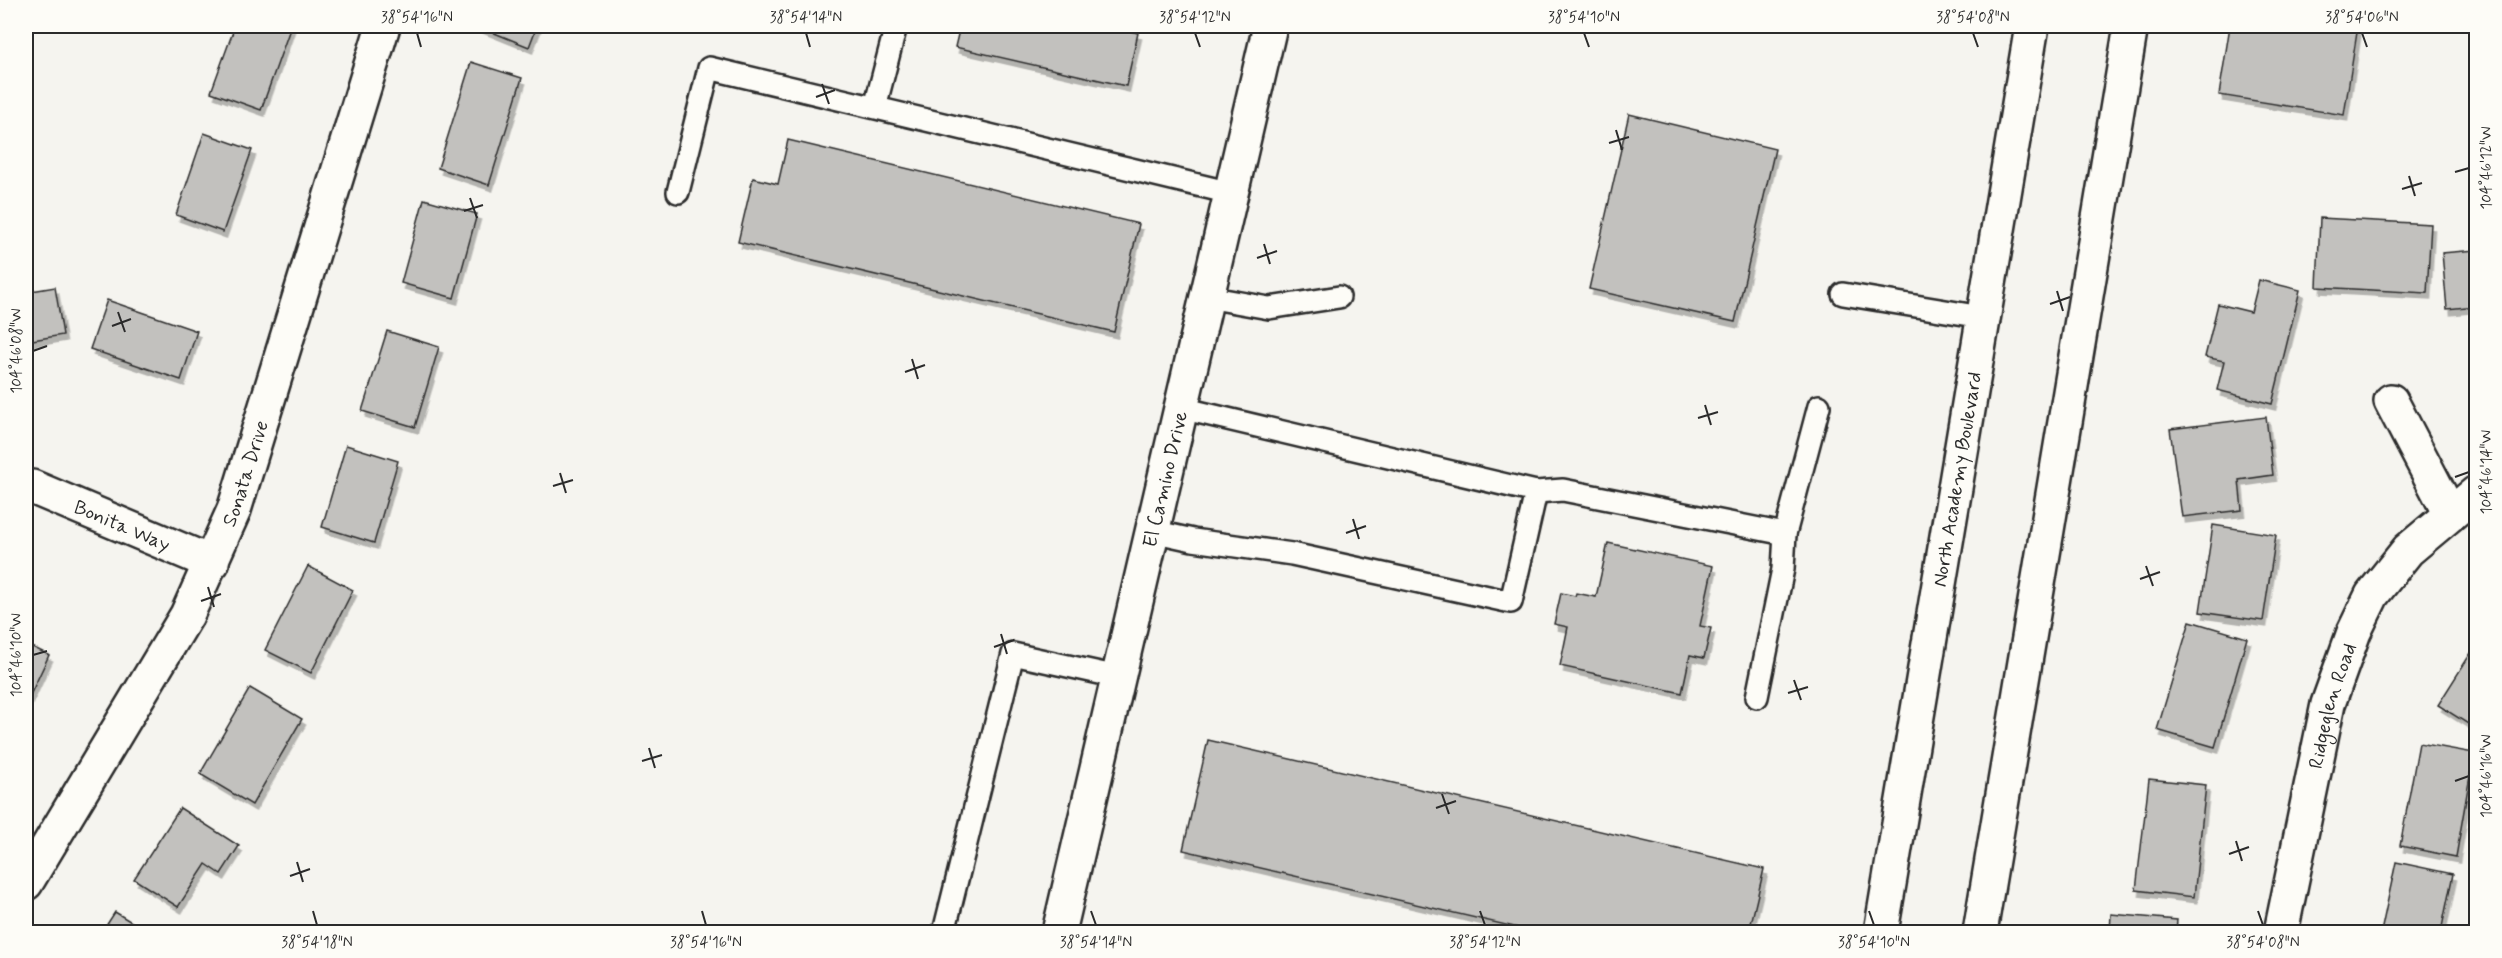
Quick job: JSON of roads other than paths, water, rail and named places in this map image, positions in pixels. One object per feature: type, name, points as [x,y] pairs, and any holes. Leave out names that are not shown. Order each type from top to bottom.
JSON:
[{"type":"main road","name":"Sonata Drive","points":[[26,883],[187,615],[212,563],[234,510],[383,26]]},
{"type":"main road","name":"El Camino Drive","points":[[1059,933],[1270,26]]},
{"type":"main road","name":"North Academy Boulevard","points":[[1881,933],[2032,26]]},
{"type":"main road","points":[[1980,933],[2131,26]]},
{"type":"main road","points":[[2391,401],[2451,514]]},
{"type":"main road","name":"Bonita Way","points":[[32,487],[212,563]]},
{"type":"main road","name":"Ridgeglen Road","points":[[2281,933],[2328,704],[2341,663],[2373,595],[2408,550],[2476,493]]},
{"type":"lane","points":[[875,107],[896,26]]},
{"type":"lane","points":[[678,192],[709,68],[1231,193]]},
{"type":"lane","points":[[1843,294],[1982,317]]},
{"type":"lane","points":[[1207,297],[1269,308],[1339,297]]},
{"type":"lane","points":[[1757,697],[1783,568],[1785,534],[1819,406]]},
{"type":"lane","points":[[1181,408],[1536,492],[1563,490],[1785,534]]},
{"type":"lane","points":[[1152,531],[1193,540],[1292,554],[1511,602],[1536,492]]},
{"type":"lane","points":[[944,933],[1013,654],[1118,677]]}]
